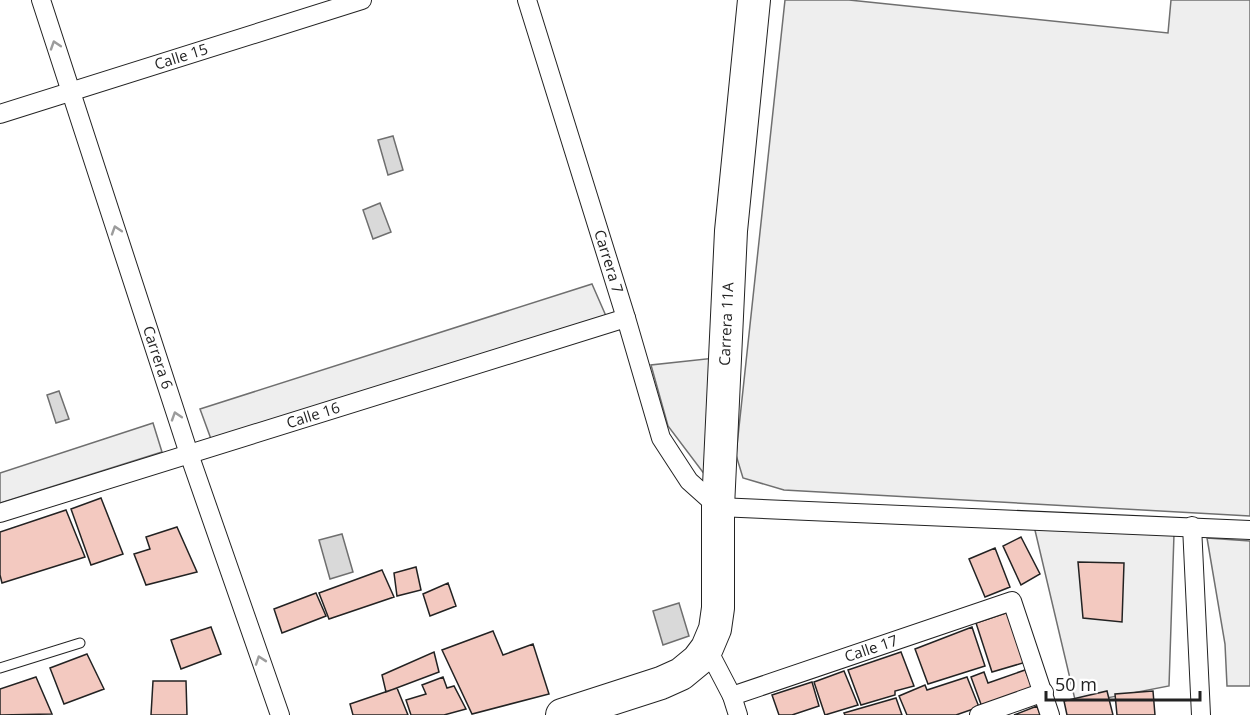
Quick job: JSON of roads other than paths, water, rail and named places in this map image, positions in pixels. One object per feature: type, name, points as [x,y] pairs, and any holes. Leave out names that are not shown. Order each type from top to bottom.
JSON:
[{"type":"highway","name":"Carrera 11A","points":[[707,648],[715,629],[718,608],[718,507],[731,231],[754,0]]},
{"type":"highway","points":[[562,715],[681,675],[698,660],[707,648]]},
{"type":"street","name":"Carrera 6","points":[[41,0],[189,454],[280,715]]},
{"type":"street","name":"Calle 15","points":[[0,114],[362,0]]},
{"type":"street","name":"Carrera 7","points":[[527,0],[626,318],[660,438],[689,481],[718,507]]},
{"type":"street","name":"Calle 16","points":[[0,513],[626,318]]},
{"type":"street","points":[[718,507],[1250,530]]},
{"type":"street","points":[[1192,526],[1201,715]]},
{"type":"street","name":"Calle 17","points":[[732,696],[1012,601],[1044,692]]},
{"type":"street","points":[[707,648],[732,696],[738,715]]},
{"type":"street","points":[[979,715],[1044,692],[1050,715]]},
{"type":"lane","points":[[0,668],[80,643]]}]
